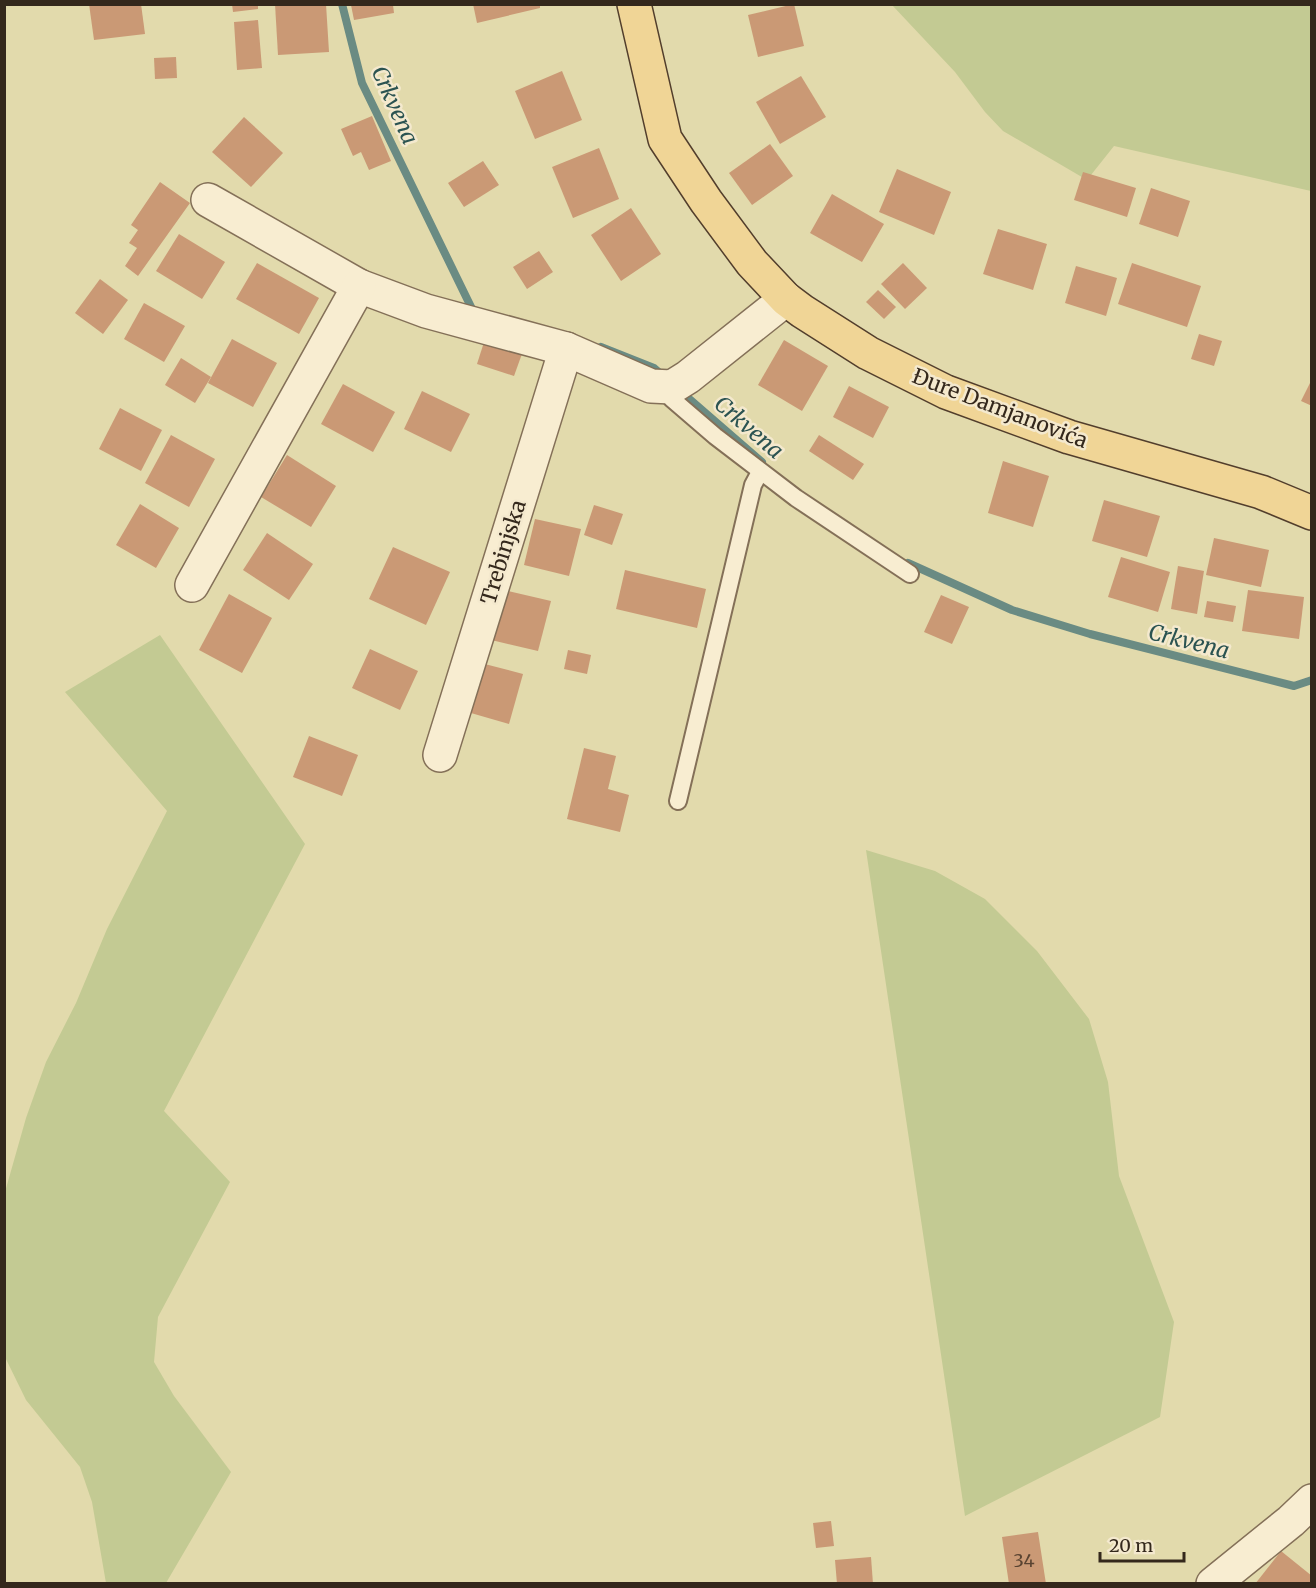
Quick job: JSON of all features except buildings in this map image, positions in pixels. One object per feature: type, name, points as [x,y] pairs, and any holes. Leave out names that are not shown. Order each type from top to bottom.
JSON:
[{"type":"main road","name":"Đure Damjanovića","points":[[634,4],[665,139],[706,201],[752,263],[786,299],[868,353],[946,392],[1069,437],[1261,492],[1311,513]]},
{"type":"street","points":[[208,200],[359,286],[426,311],[566,349],[651,386],[674,384],[786,299]]},
{"type":"street","points":[[192,585],[359,286]]},
{"type":"street","name":"Trebinjska","points":[[440,755],[566,349]]},
{"type":"street","points":[[1213,1584],[1291,1521],[1311,1501]]},
{"type":"lane","points":[[674,384],[672,399],[760,472],[910,574]]},
{"type":"lane","points":[[678,801],[753,485],[760,472]]},
{"type":"shaded area","points":[[5,5],[1311,5],[1311,1583],[5,1583]]},
{"type":"green space","points":[[892,5],[1311,5],[1311,191],[1114,146],[1087,180],[1003,131],[985,112],[955,72]]},
{"type":"green space","points":[[160,635],[305,844],[164,1111],[230,1182],[158,1317],[154,1362],[174,1396],[231,1472],[166,1583],[106,1583],[92,1502],[80,1467],[26,1400],[5,1357],[5,1192],[26,1118],[46,1062],[76,1003],[107,929],[167,811],[65,692]]},
{"type":"green space","points":[[866,850],[935,871],[985,899],[1037,951],[1089,1019],[1108,1082],[1119,1176],[1174,1322],[1160,1417],[965,1516]]},
{"type":"waterway","name":"Crkvena","points":[[342,4],[362,83],[473,311],[476,312]]},
{"type":"waterway","name":"Crkvena","points":[[601,347],[654,368],[662,375]]},
{"type":"waterway","name":"Crkvena","points":[[679,390],[762,462]]},
{"type":"waterway","name":"Crkvena","points":[[908,563],[1012,610],[1090,634],[1294,686],[1312,680]]}]
